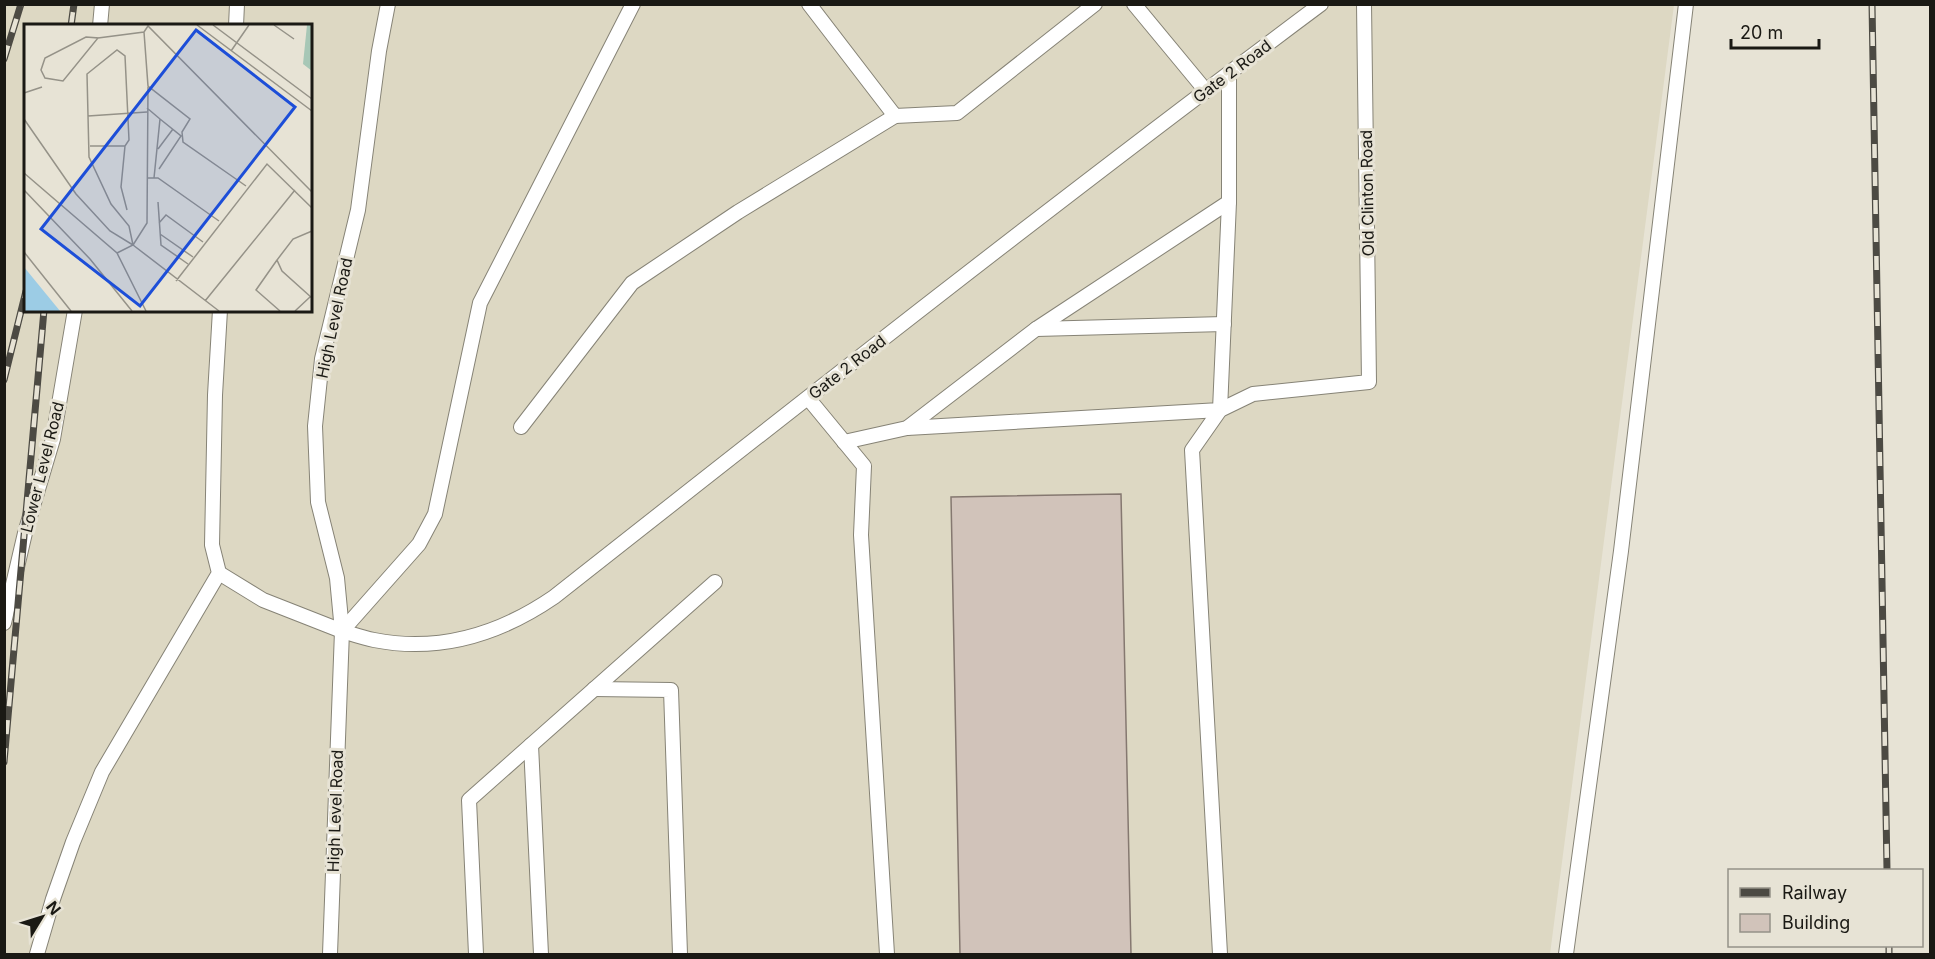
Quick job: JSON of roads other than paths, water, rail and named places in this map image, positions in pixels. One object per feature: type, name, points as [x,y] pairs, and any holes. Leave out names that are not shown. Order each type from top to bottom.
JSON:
[{"type":"lane","points":[[100,24],[102,4]]},
{"type":"lane","points":[[236,24],[237,4]]},
{"type":"lane","name":"High Level Road","points":[[330,954],[342,631],[337,578],[318,502],[315,426],[322,359],[358,210],[379,51],[388,4]]},
{"type":"lane","points":[[220,312],[215,395],[212,545],[219,573],[263,600],[342,631],[419,544],[435,514],[480,303],[633,4]]},
{"type":"lane","points":[[809,4],[895,116]]},
{"type":"lane","points":[[521,427],[632,283],[738,212],[895,116],[957,112],[1095,4]]},
{"type":"lane","points":[[1134,4],[1206,91]]},
{"type":"lane","name":"Gate 2 Road","points":[[342,631],[374,640],[413,645],[459,641],[494,630],[535,610],[564,590],[808,398],[1321,4]]},
{"type":"lane","name":"Old Clinton Road","points":[[1220,410],[1253,394],[1369,382],[1364,4]]},
{"type":"lane","points":[[1566,954],[1622,551],[1686,4]]},
{"type":"lane","points":[[1220,954],[1192,450],[1220,410],[1229,202],[1229,73]]},
{"type":"lane","points":[[907,428],[1036,328],[1229,202]]},
{"type":"lane","name":"Lower Level Road","points":[[4,623],[25,533],[53,438],[75,312]]},
{"type":"lane","points":[[1036,328],[1224,324]]},
{"type":"lane","points":[[808,398],[864,466],[861,534],[887,954]]},
{"type":"lane","points":[[844,442],[907,428],[1220,410]]},
{"type":"lane","points":[[37,954],[73,842],[102,772],[219,573]]},
{"type":"lane","points":[[476,954],[469,800],[715,582]]},
{"type":"lane","points":[[594,689],[671,690],[680,954]]},
{"type":"lane","points":[[531,745],[541,954]]},
{"type":"railway","points":[[4,59],[21,4]]},
{"type":"railway","points":[[71,24],[74,4]]},
{"type":"railway","points":[[1872,4],[1887,869]]},
{"type":"railway","points":[[4,380],[24,299]]},
{"type":"railway","points":[[4,762],[44,312]]},
{"type":"railway","points":[[1889,947],[1889,954]]}]
